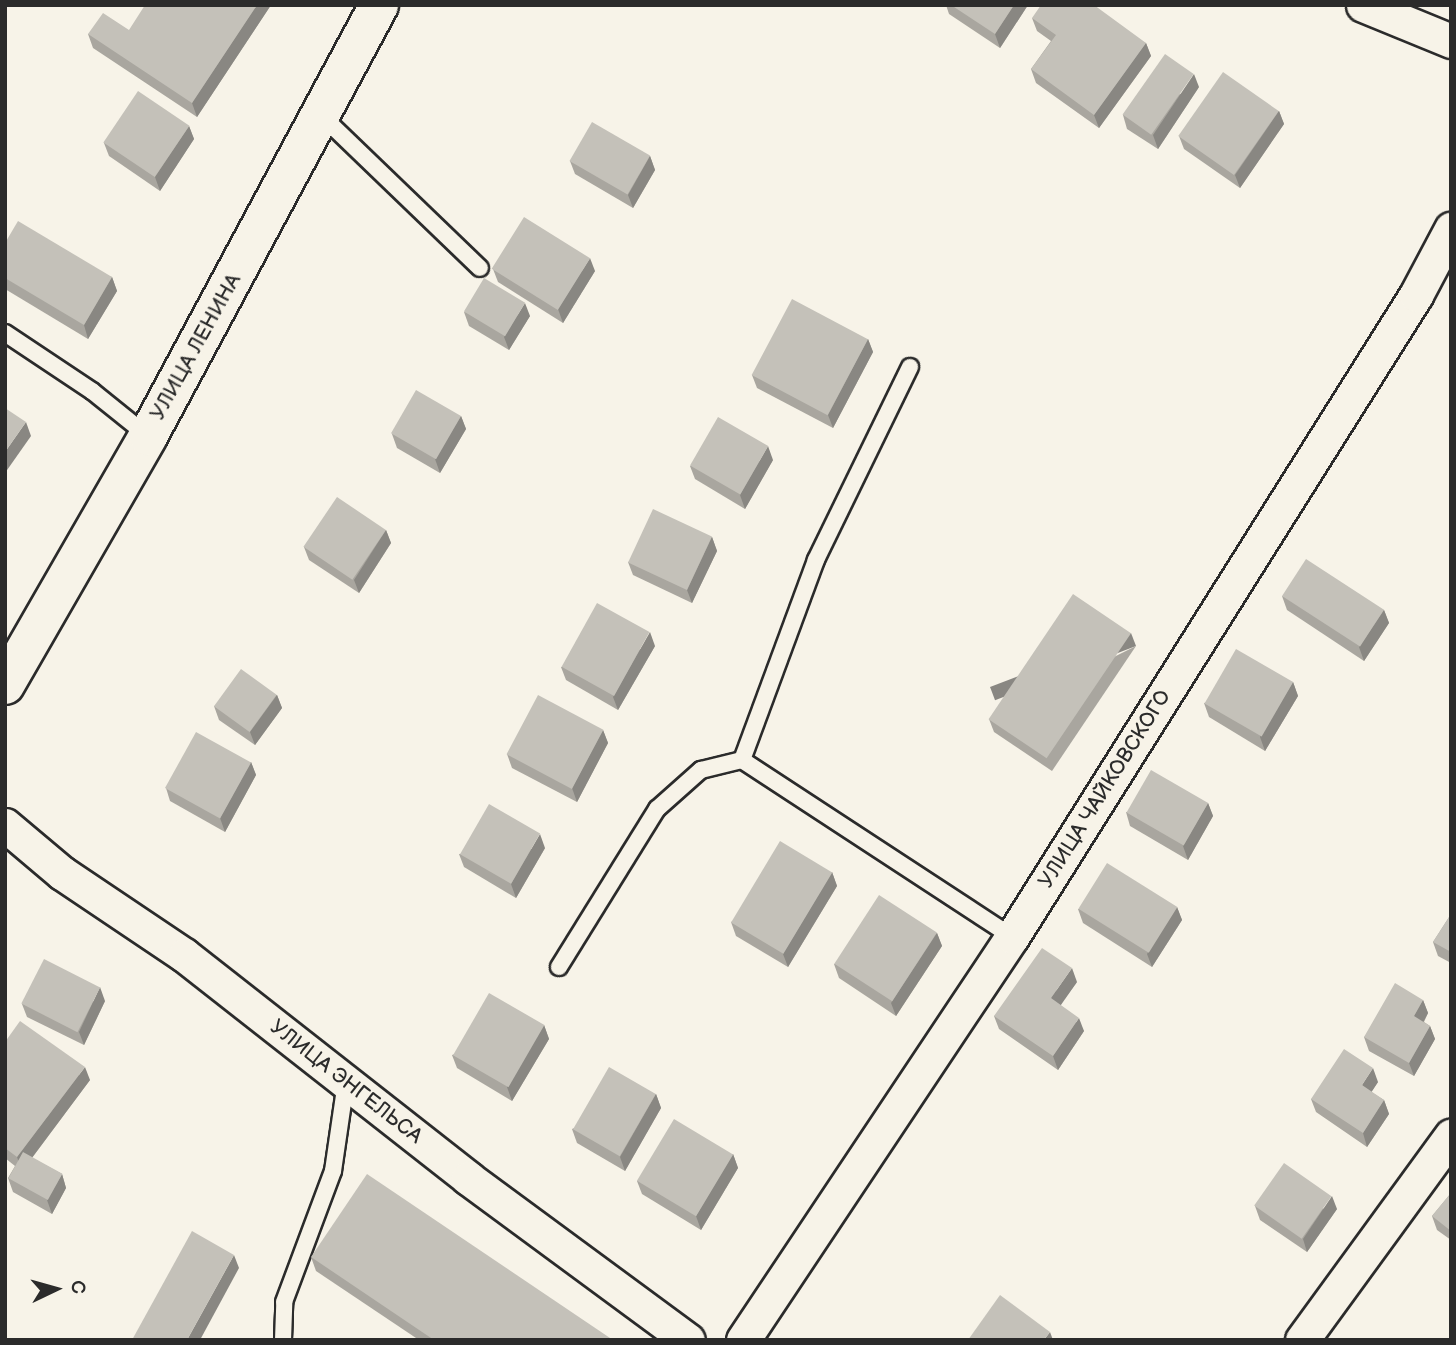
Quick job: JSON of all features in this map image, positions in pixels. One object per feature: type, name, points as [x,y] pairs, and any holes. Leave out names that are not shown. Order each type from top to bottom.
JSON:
[{"type":"main road","name":"УЛИЦА ЛЕНИНА","points":[[5,685],[148,436],[322,116],[379,5]]},
{"type":"street","points":[[1363,5],[1451,41]]},
{"type":"street","name":"УЛИЦА ЧАЙКОВСКОГО","points":[[743,1340],[1012,937],[1416,295],[1451,229]]},
{"type":"street","name":"УЛИЦА ЭНГЕЛЬСА","points":[[5,825],[62,873],[184,955],[346,1082],[688,1340]]},
{"type":"street","points":[[1302,1340],[1451,1136]]},
{"type":"lane","points":[[322,116],[480,268]]},
{"type":"lane","points":[[5,333],[92,391],[148,436]]},
{"type":"lane","points":[[742,760],[816,560],[910,367]]},
{"type":"lane","points":[[559,967],[657,809],[701,770],[742,760],[1012,937]]},
{"type":"lane","points":[[283,1340],[284,1302],[333,1171],[346,1082]]},
{"type":"building","points":[[145,5],[257,5],[192,103],[88,34],[103,13],[129,30]]},
{"type":"building","points":[[951,5],[1014,5],[995,34]]},
{"type":"building","points":[[1041,5],[1094,5],[1146,43],[1094,115],[1031,69],[1056,35],[1032,18]]},
{"type":"building","points":[[1165,54],[1194,74],[1151,135],[1123,115]]},
{"type":"building","points":[[1223,72],[1279,111],[1234,175],[1178,136]]},
{"type":"building","points":[[138,91],[189,126],[155,177],[103,142]]},
{"type":"building","points":[[592,122],[650,156],[628,194],[570,161]]},
{"type":"building","points":[[524,217],[590,258],[558,310],[492,269]]},
{"type":"building","points":[[18,221],[112,277],[84,325],[5,278],[5,243]]},
{"type":"building","points":[[484,278],[525,303],[505,336],[464,311]]},
{"type":"building","points":[[792,299],[868,339],[828,415],[752,375]]},
{"type":"building","points":[[416,390],[461,416],[436,459],[391,433]]},
{"type":"building","points":[[5,408],[26,422],[5,452]]},
{"type":"building","points":[[718,417],[768,446],[740,494],[690,465]]},
{"type":"building","points":[[337,497],[386,530],[352,580],[303,547]]},
{"type":"building","points":[[653,509],[712,536],[687,590],[628,562]]},
{"type":"building","points":[[1306,559],[1384,610],[1360,647],[1282,596]]},
{"type":"building","points":[[1073,594],[1131,633],[1047,758],[989,719]]},
{"type":"building","points":[[597,603],[649,632],[614,696],[562,667]]},
{"type":"building","points":[[1236,649],[1293,682],[1262,737],[1204,704]]},
{"type":"building","points":[[241,669],[277,695],[250,732],[214,706]]},
{"type":"building","points":[[538,695],[603,730],[572,789],[507,754]]},
{"type":"building","points":[[196,732],[251,763],[220,819],[165,788]]},
{"type":"building","points":[[1151,770],[1208,803],[1184,845],[1126,812]]},
{"type":"building","points":[[489,804],[540,834],[511,884],[460,854]]},
{"type":"building","points":[[780,841],[832,872],[783,954],[731,922]]},
{"type":"building","points":[[1107,863],[1177,907],[1149,953],[1078,909]]},
{"type":"building","points":[[879,895],[937,933],[892,1001],[834,964]]},
{"type":"building","points":[[1451,914],[1451,952],[1433,942]]},
{"type":"building","points":[[1042,948],[1072,968],[1051,998],[1079,1018],[1053,1056],[994,1016]]},
{"type":"building","points":[[44,959],[100,988],[77,1032],[21,1004]]},
{"type":"building","points":[[1395,983],[1423,1000],[1414,1016],[1430,1026],[1409,1063],[1364,1037]]},
{"type":"building","points":[[489,993],[544,1025],[508,1087],[453,1055]]},
{"type":"building","points":[[20,1021],[85,1067],[17,1157],[5,1148],[5,1042]]},
{"type":"building","points":[[1344,1049],[1373,1068],[1362,1085],[1384,1100],[1363,1133],[1311,1099]]},
{"type":"building","points":[[609,1067],[656,1094],[620,1156],[573,1129]]},
{"type":"building","points":[[674,1119],[733,1155],[696,1216],[637,1181]]},
{"type":"building","points":[[23,1152],[62,1174],[48,1200],[8,1178]]},
{"type":"building","points":[[1284,1163],[1332,1196],[1302,1239],[1254,1206]]},
{"type":"building","points":[[367,1174],[613,1340],[434,1340],[311,1257]]},
{"type":"building","points":[[1451,1193],[1451,1231],[1432,1216]]},
{"type":"building","points":[[192,1231],[234,1255],[187,1340],[132,1340]]},
{"type":"building","points":[[1000,1295],[1050,1332],[1044,1340],[968,1340]]}]
